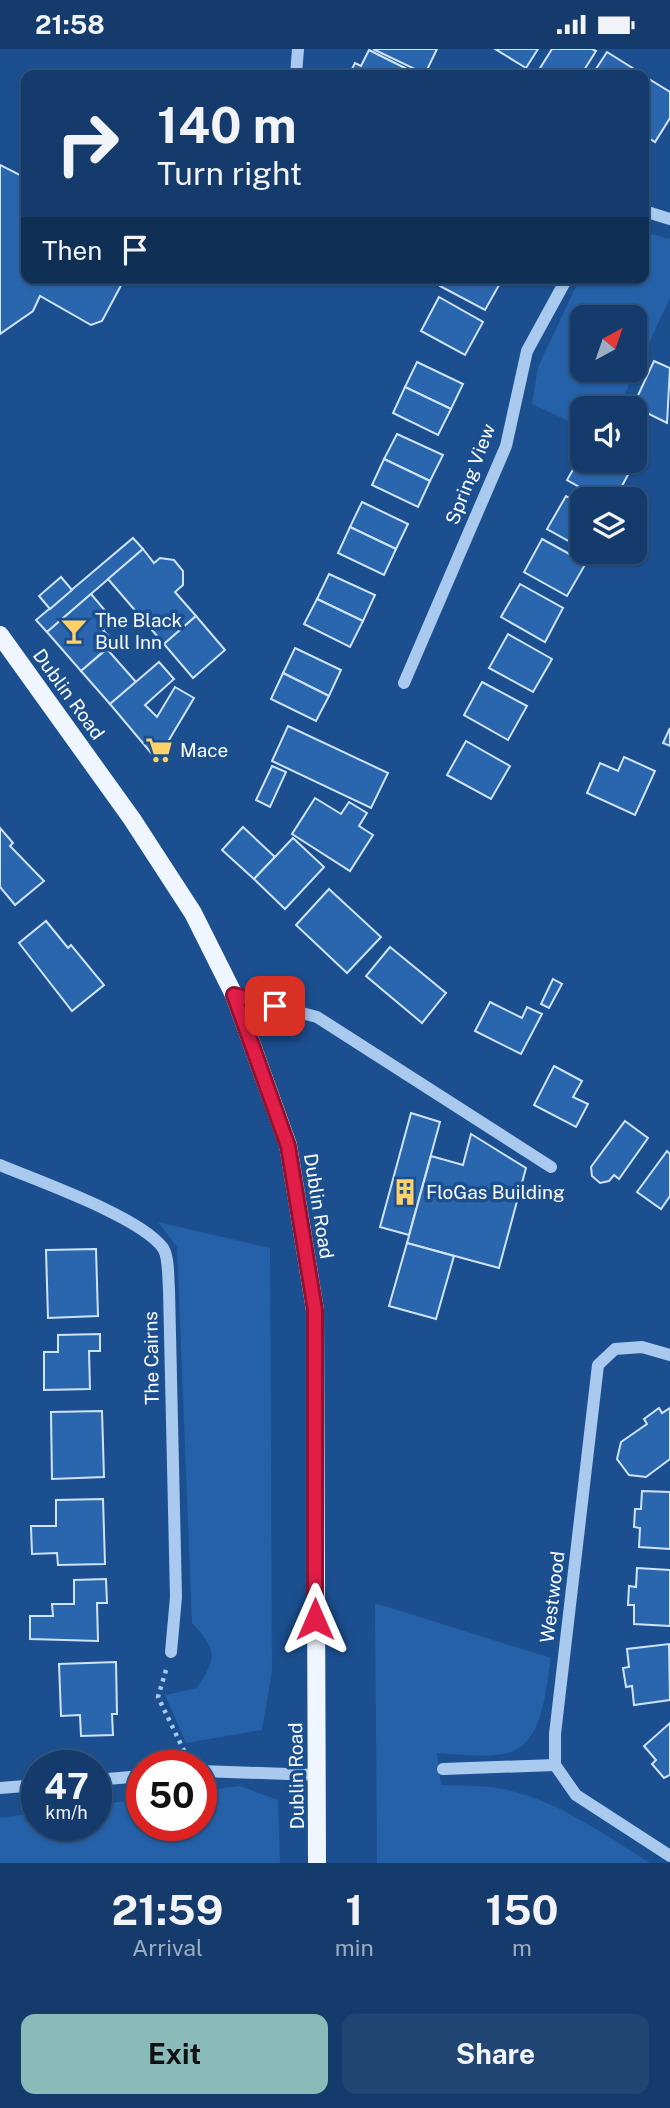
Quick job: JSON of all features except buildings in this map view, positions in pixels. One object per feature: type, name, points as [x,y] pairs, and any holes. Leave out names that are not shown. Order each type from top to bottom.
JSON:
[{"type":"main road","name":"Dublin Road","points":[[0,635],[139,829],[193,913],[234,995],[288,1146],[315,1310],[317,1863]]},
{"type":"street","points":[[296,70],[298,49]]},
{"type":"street","points":[[649,213],[670,219]]},
{"type":"street","name":"Spring View","points":[[404,683],[506,446],[527,351],[564,284]]},
{"type":"street","points":[[234,995],[317,1017],[551,1167]]},
{"type":"street","name":"The Cairns","points":[[0,1165],[116,1216],[147,1232],[164,1249],[169,1290],[176,1597],[172,1652]]},
{"type":"street","name":"Westwood","points":[[555,1765],[555,1734],[598,1366],[615,1349],[642,1347],[670,1355]]},
{"type":"street","points":[[443,1769],[555,1765],[576,1795],[670,1856]]},
{"type":"street","points":[[217,1772],[316,1775]]},
{"type":"street","points":[[0,1788],[21,1786]]},
{"type":"path","points":[[172,1652],[158,1697],[183,1750]]},
{"type":"shaded area","points":[[649,233],[670,239],[670,298],[648,345],[648,305],[570,305],[570,382],[630,382],[624,396],[570,396],[570,422],[532,404],[538,367],[577,284],[649,284]]},
{"type":"shaded area","points":[[158,1222],[270,1248],[272,1671],[262,1730],[186,1743],[165,1695],[197,1688],[208,1669],[211,1654],[206,1640],[192,1623],[177,1247]]},
{"type":"shaded area","points":[[375,1603],[551,1658],[540,1716],[527,1741],[517,1750],[503,1754],[478,1756],[437,1753],[441,1785],[489,1787],[535,1798],[576,1817],[650,1863],[377,1863]]},
{"type":"shaded area","points":[[240,1786],[278,1800],[280,1863],[0,1863],[0,1818],[21,1815],[21,1841],[112,1841],[112,1803],[126,1801],[126,1841],[217,1841],[217,1789]]},
{"type":"place","name":"The Black Bull Inn","points":[[74,631]]},
{"type":"place","name":"Mace","points":[[159,750]]},
{"type":"place","name":"FloGas Building","points":[[405,1192]]},
{"type":"route","points":[[275,1006],[234,995],[288,1146],[315,1310],[315,1619]]}]
